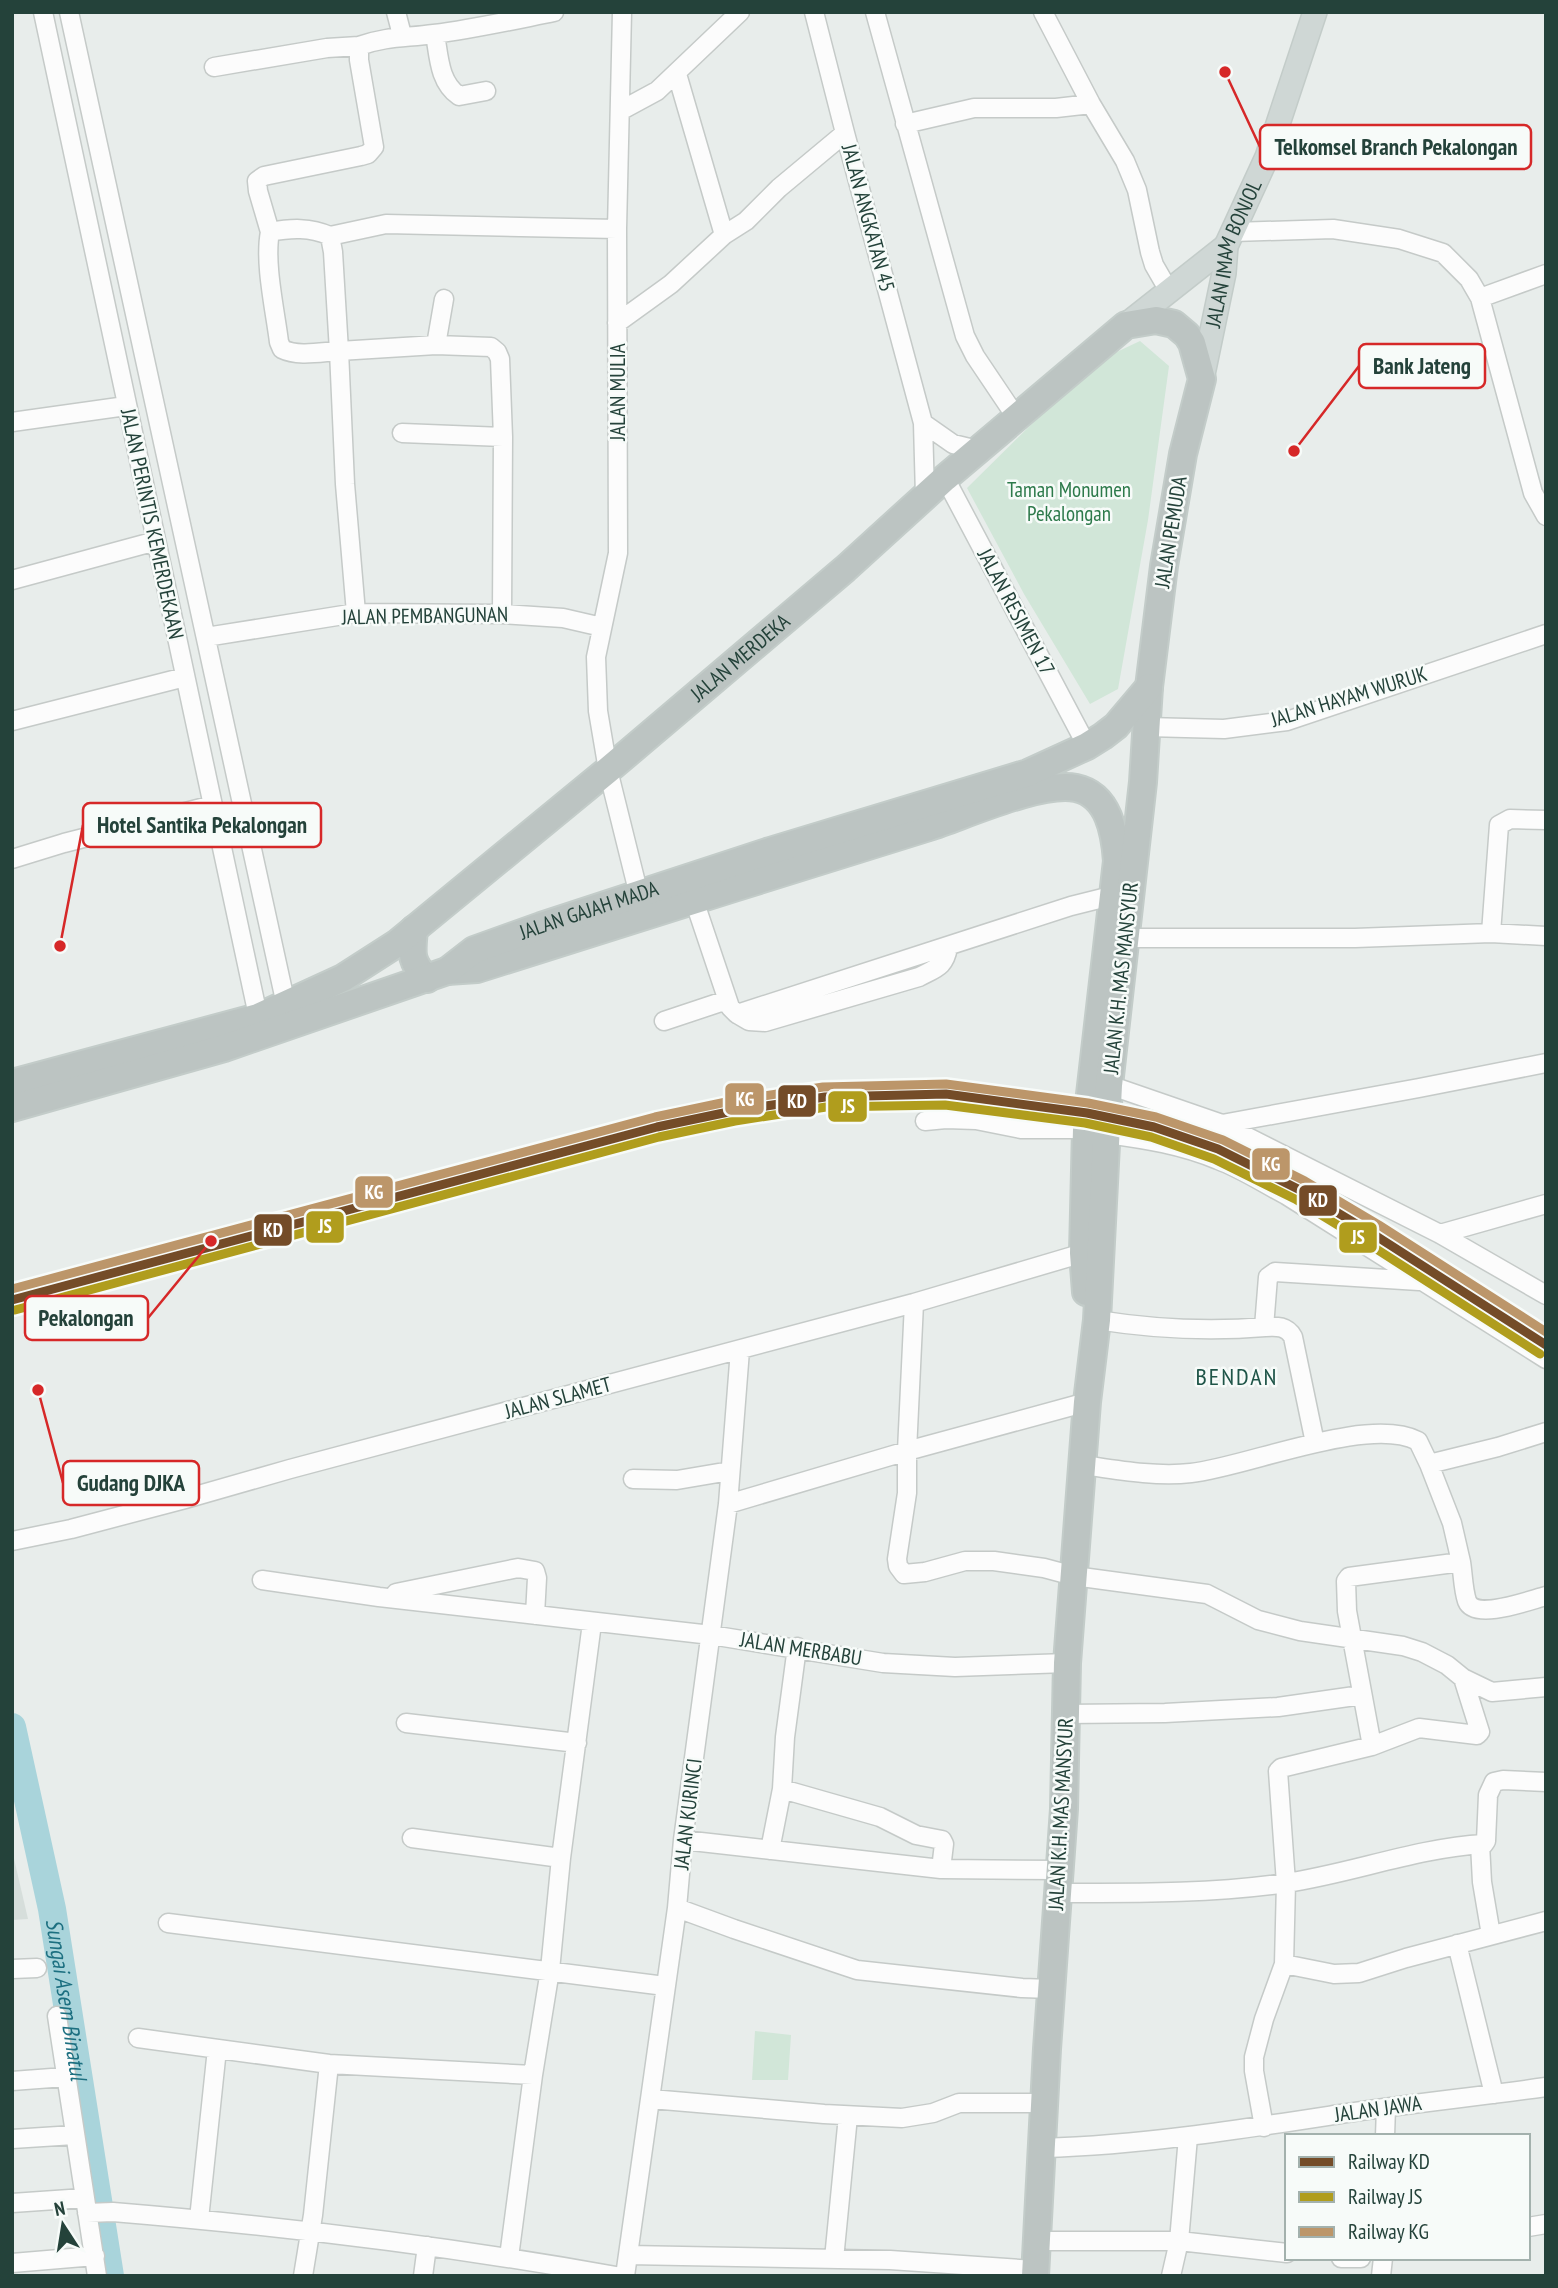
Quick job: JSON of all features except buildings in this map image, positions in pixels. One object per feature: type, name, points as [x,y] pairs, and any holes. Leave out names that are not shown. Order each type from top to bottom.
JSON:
[{"type":"highway","points":[[1126,325],[1156,320],[1174,324],[1192,343],[1202,379]]},
{"type":"highway","name":"JALAN MERDEKA","points":[[343,978],[396,944],[607,770],[845,569],[945,478],[1126,325]]},
{"type":"highway","name":"JALAN PEMUDA","points":[[1149,687],[1168,541],[1183,454],[1202,379]]},
{"type":"highway","name":"JALAN K.H. MAS MANSYUR","points":[[1096,1131],[1109,1085],[1126,938],[1149,687]]},
{"type":"highway","name":"JALAN GAJAH MADA","points":[[12,1108],[202,1055],[288,1015],[437,975],[474,950],[770,851],[983,798],[1028,773],[1087,747],[1116,726],[1149,687]]},
{"type":"highway","name":"JALAN K.H. MAS MANSYUR","points":[[983,798],[1064,786],[1079,789],[1101,803],[1109,817],[1116,844],[1096,1131],[1092,1251],[1093,1353]]},
{"type":"highway","points":[[414,929],[412,960],[418,970],[437,975],[477,969],[694,900],[983,798]]},
{"type":"highway","name":"JALAN GAJAH MADA","points":[[288,1015],[343,978]]},
{"type":"highway","name":"JALAN GAJAH MADA","points":[[12,1083],[260,1026]]},
{"type":"highway","name":"JALAN K.H. MAS MANSYUR","points":[[1035,2273],[1064,1809],[1067,1663],[1087,1402],[1097,1320],[1092,1251]]},
{"type":"main road","name":"JALAN IMAM BONJOL","points":[[1202,379],[1229,239],[1267,157],[1315,12]]},
{"type":"main road","points":[[1126,325],[1229,239]]},
{"type":"street","name":"JALAN PERINTIS KEMERDEKAAN","points":[[43,12],[260,1026]]},
{"type":"street","points":[[69,12],[288,1015]]},
{"type":"street","points":[[396,12],[402,36]]},
{"type":"street","points":[[214,67],[327,48],[359,47],[373,41],[435,34],[554,12]]},
{"type":"street","name":"JALAN MULIA","points":[[622,12],[617,229],[618,553],[596,657],[598,711],[607,770],[639,895]]},
{"type":"street","points":[[620,111],[657,90],[677,74],[740,12]]},
{"type":"street","name":"JALAN ANGKATAN 45","points":[[814,12],[923,423],[925,496]]},
{"type":"street","points":[[875,12],[965,336],[975,356],[1016,417]]},
{"type":"street","points":[[1043,12],[1091,104],[1125,161],[1137,190],[1154,265],[1169,291]]},
{"type":"street","points":[[435,34],[443,78],[451,90],[459,96],[485,91]]},
{"type":"street","points":[[359,47],[374,147],[368,154],[264,176],[257,181],[270,232],[269,259],[279,342],[282,349],[301,353],[436,345],[491,347],[498,352],[503,438],[502,614]]},
{"type":"street","points":[[677,74],[724,235]]},
{"type":"street","points":[[905,124],[974,108],[1056,108],[1091,104]]},
{"type":"street","points":[[617,323],[671,284],[724,235],[746,221],[779,188],[845,134]]},
{"type":"street","points":[[270,232],[316,229],[330,236],[386,224],[617,229]]},
{"type":"street","points":[[1229,239],[1333,229],[1399,239],[1443,253],[1469,279],[1480,298],[1533,493],[1546,516]]},
{"type":"street","points":[[330,236],[356,613]]},
{"type":"street","points":[[1480,298],[1546,274]]},
{"type":"street","points":[[436,345],[444,299]]},
{"type":"street","points":[[12,422],[126,406]]},
{"type":"street","points":[[923,423],[953,444],[978,450]]},
{"type":"street","points":[[402,433],[503,438]]},
{"type":"street","name":"JALAN RESIMEN 17","points":[[945,478],[1087,747]]},
{"type":"street","points":[[12,580],[156,541]]},
{"type":"street","name":"JALAN PEMBANGUNAN","points":[[206,637],[356,613],[502,614],[563,618],[602,626]]},
{"type":"street","name":"JALAN HAYAM WURUK","points":[[1147,727],[1224,729],[1287,720],[1546,634]]},
{"type":"street","points":[[12,721],[185,677]]},
{"type":"street","points":[[12,859],[213,805]]},
{"type":"street","points":[[1491,933],[1499,825],[1510,819],[1546,820]]},
{"type":"street","points":[[664,1021],[732,1007],[948,947],[1071,906],[1111,896]]},
{"type":"street","points":[[694,900],[732,1007]]},
{"type":"street","points":[[1126,938],[1355,938],[1491,933],[1546,936]]},
{"type":"street","points":[[1222,1124],[1546,1063]]},
{"type":"street","points":[[1109,1085],[1222,1124],[1440,1234],[1545,1296]]},
{"type":"street","points":[[925,1121],[975,1120],[1021,1129],[1096,1131],[1152,1140],[1217,1159],[1286,1195],[1546,1359]]},
{"type":"street","points":[[1440,1234],[1546,1204]]},
{"type":"street","name":"JALAN SLAMET","points":[[12,1541],[172,1503],[303,1465],[914,1303],[1092,1251]]},
{"type":"street","points":[[1264,1327],[1268,1277],[1275,1272],[1420,1281]]},
{"type":"street","points":[[914,1303],[907,1493],[897,1559],[901,1573],[915,1574],[971,1560],[1044,1568],[1074,1576],[1206,1594],[1258,1620],[1300,1631],[1403,1646],[1422,1652],[1447,1665],[1463,1678],[1492,1692],[1546,1687]]},
{"type":"street","points":[[1097,1320],[1140,1327],[1194,1331],[1282,1327],[1292,1335],[1315,1443]]},
{"type":"street","name":"JALAN KURINCI","points":[[625,2276],[677,1908],[683,1840],[728,1504],[740,1350]]},
{"type":"street","points":[[728,1504],[1087,1402]]},
{"type":"street","points":[[1429,1464],[1546,1432]]},
{"type":"street","points":[[1084,1465],[1128,1471],[1192,1473],[1315,1443],[1376,1434],[1407,1436],[1421,1445],[1452,1523],[1468,1601],[1476,1609],[1491,1610],[1546,1596]]},
{"type":"street","points":[[633,1479],[677,1480],[730,1471]]},
{"type":"street","points":[[1373,1746],[1346,1611],[1345,1587],[1349,1577],[1461,1562]]},
{"type":"street","name":"JALAN MERBABU","points":[[379,1597],[518,1568],[535,1572],[536,1615]]},
{"type":"street","name":"JALAN MERBABU","points":[[262,1580],[379,1597],[711,1635],[883,1663],[956,1667],[1067,1663]]},
{"type":"street","points":[[509,2257],[550,1970],[561,1858],[592,1623]]},
{"type":"street","points":[[770,1850],[782,1789],[785,1737],[797,1647]]},
{"type":"street","points":[[1264,2127],[1254,2057],[1264,2019],[1284,1964],[1286,1883],[1278,1771],[1373,1746],[1419,1728],[1477,1735],[1480,1732],[1463,1678]]},
{"type":"street","points":[[1066,1714],[1165,1713],[1278,1707],[1362,1695]]},
{"type":"street","points":[[406,1723],[577,1743]]},
{"type":"street","points":[[683,1840],[1058,1881],[1191,1891],[1286,1883],[1368,1866],[1427,1850],[1485,1843],[1488,1795],[1494,1782],[1546,1782]]},
{"type":"street","points":[[782,1789],[880,1817],[916,1835],[942,1840],[944,1844],[941,1869]]},
{"type":"street","points":[[412,1838],[561,1858]]},
{"type":"street","points":[[1480,1844],[1482,1882],[1490,1935]]},
{"type":"street","points":[[677,1908],[857,1970],[1051,1989]]},
{"type":"street","points":[[1284,1964],[1334,1975],[1359,1973],[1546,1921]]},
{"type":"street","points":[[168,1923],[665,1986]]},
{"type":"street","points":[[1457,1944],[1494,2094]]},
{"type":"street","points":[[12,1969],[37,1968]]},
{"type":"street","points":[[57,2016],[74,2135],[95,2209],[97,2276]]},
{"type":"street","points":[[138,2038],[329,2064],[533,2075]]},
{"type":"street","points":[[199,2219],[217,2049]]},
{"type":"street","points":[[303,2276],[329,2064]]},
{"type":"street","points":[[12,2081],[65,2077]]},
{"type":"street","name":"JALAN JAWA","points":[[1043,2148],[1151,2142],[1546,2087]]},
{"type":"street","points":[[651,2099],[902,2118],[933,2113],[959,2102],[1045,2103]]},
{"type":"street","points":[[1385,2134],[1386,2108]]},
{"type":"street","points":[[834,2259],[848,2116]]},
{"type":"street","points":[[12,2139],[74,2135]]},
{"type":"street","points":[[1171,2276],[1179,2241],[1188,2137]]},
{"type":"street","points":[[12,2203],[310,2231],[509,2257],[616,2276]]},
{"type":"street","points":[[1038,2241],[1179,2241],[1285,2253]]},
{"type":"street","points":[[423,2276],[427,2246]]},
{"type":"street","points":[[628,2255],[890,2260],[1035,2273]]},
{"type":"street","points":[[12,2263],[95,2256]]},
{"type":"shaded area","points":[[12,1850],[28,1919],[12,1920]]},
{"type":"green space","name":"Taman Monumen Pekalongan","points":[[1140,341],[1169,366],[1148,520],[1118,689],[1090,704],[1024,594],[967,488],[1059,397],[1104,358]]},
{"type":"green space","points":[[755,2031],[791,2035],[788,2080],[752,2080]]},
{"type":"waterway","name":"Sungai Asem Binatul","points":[[12,1727],[52,1909],[110,2276]]},
{"type":"rail line","name":"KG","points":[[12,1289],[655,1117],[731,1101],[823,1087],[946,1084],[1088,1103],[1156,1117],[1223,1140],[1305,1181],[1546,1332]]},
{"type":"rail line","name":"KD","points":[[12,1300],[657,1127],[733,1111],[825,1097],[946,1094],[1087,1113],[1154,1127],[1218,1149],[1300,1190],[1546,1345]]},
{"type":"rail line","name":"JS","points":[[15,1310],[659,1137],[735,1121],[826,1107],[945,1105],[1085,1123],[1151,1137],[1214,1159],[1295,1199],[1540,1354]]},
{"type":"place","name":"Telkomsel Branch Pekalongan","points":[[1225,72]]},
{"type":"place","name":"Bank Jateng","points":[[1294,451]]},
{"type":"place","name":"Hotel Santika Pekalongan","points":[[60,946]]},
{"type":"place","name":"Pekalongan","points":[[211,1241]]},
{"type":"place","name":"Gudang DJKA","points":[[38,1390]]},
{"type":"district","name":"BENDAN","points":[[1237,1377]]}]
